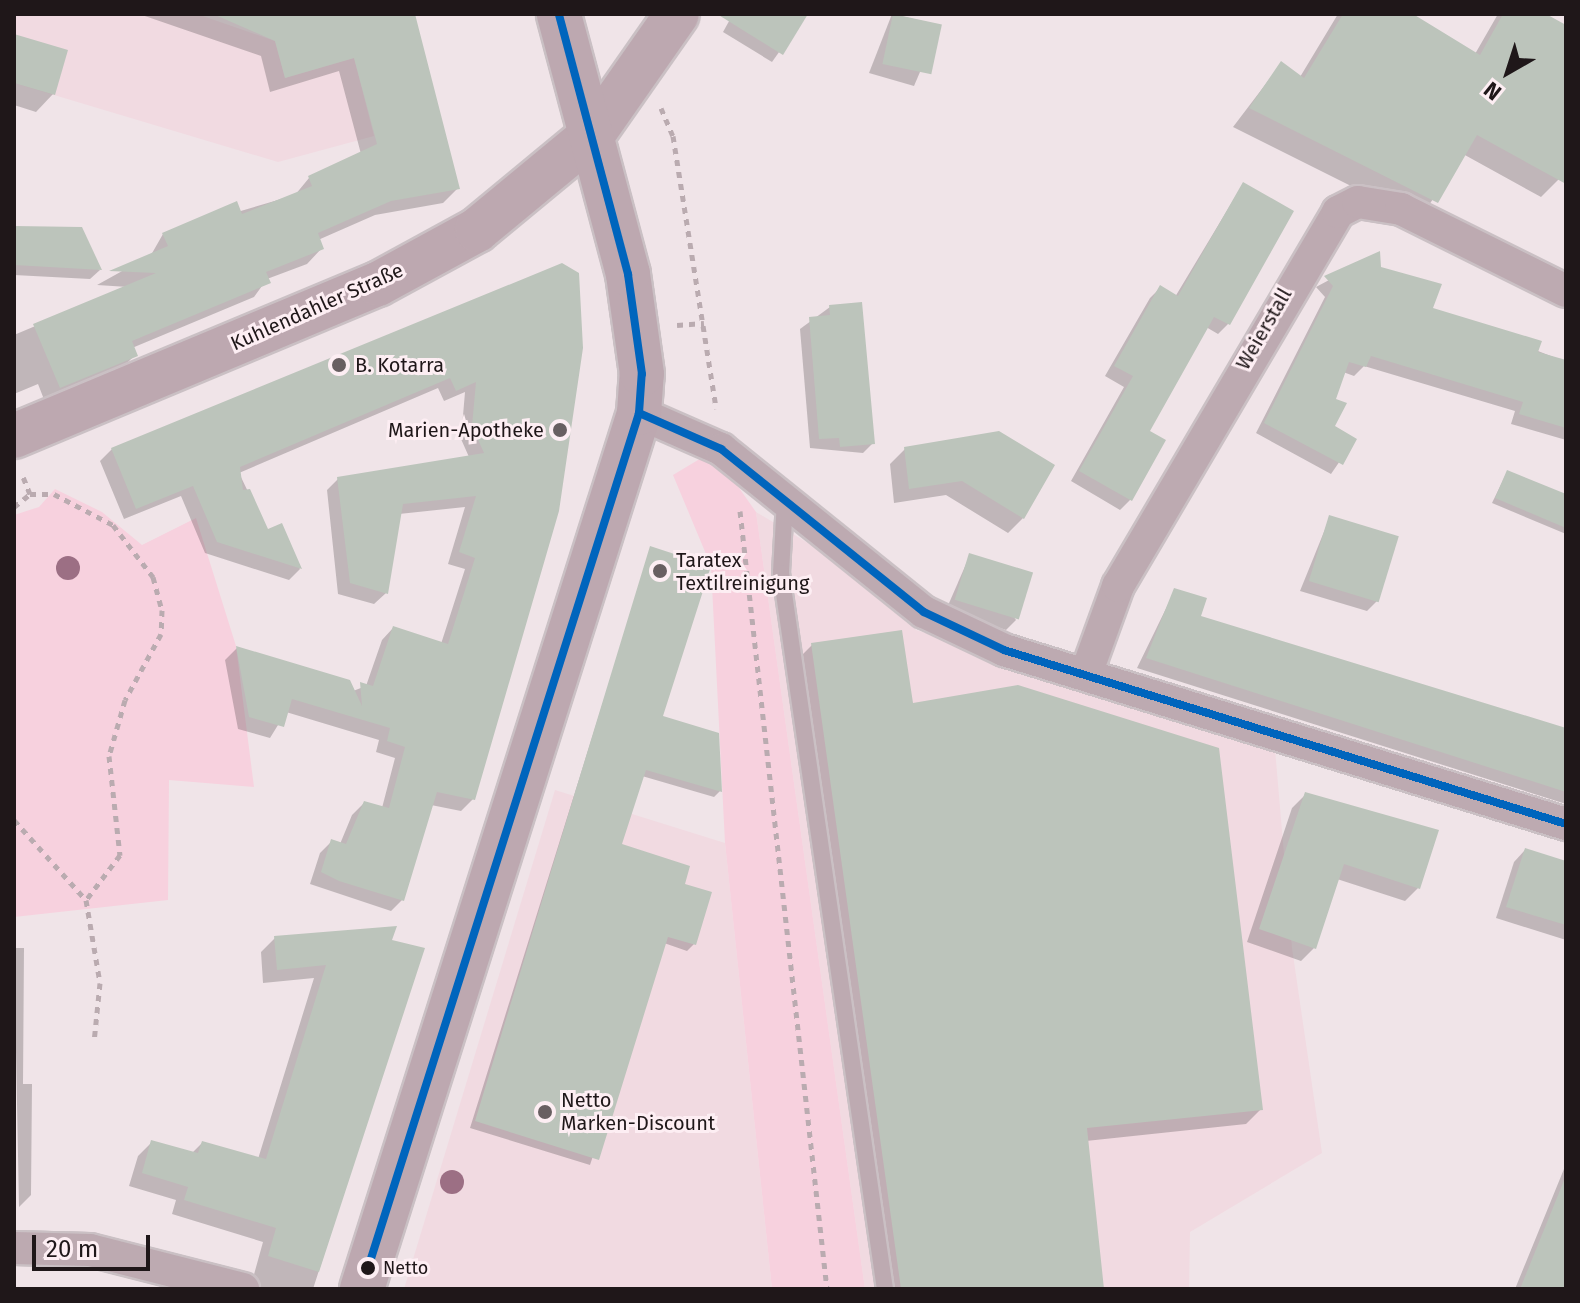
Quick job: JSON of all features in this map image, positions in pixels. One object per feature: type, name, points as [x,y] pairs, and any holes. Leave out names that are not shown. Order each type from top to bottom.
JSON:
[{"type":"main road","points":[[362,1289],[639,413],[638,328],[593,134],[559,14]]},
{"type":"main road","name":"Kuhlendahler Straße","points":[[17,452],[378,284],[477,230],[593,134],[677,14]]},
{"type":"street","name":"Weierstall","points":[[1086,674],[1118,586],[1338,212],[1358,202],[1401,209],[1566,291]]},
{"type":"street","points":[[639,413],[721,449],[924,612],[1004,650],[1566,824]]},
{"type":"street","points":[[14,1248],[90,1250],[243,1289]]},
{"type":"lane","points":[[785,501],[781,573],[885,1289]]},
{"type":"path","points":[[642,68],[673,136],[721,449],[739,504],[827,1289]]},
{"type":"path","points":[[17,452],[30,494]]},
{"type":"path","points":[[14,507],[30,494],[54,494],[113,525],[153,577],[162,610],[161,634],[120,712],[109,756],[120,855],[86,900]]},
{"type":"path","points":[[14,820],[86,900],[100,973],[94,1042]]},
{"type":"shaded area","points":[[14,14],[197,14],[275,41],[285,78],[354,58],[374,136],[278,162],[14,83]]},
{"type":"shaded area","points":[[713,451],[756,512],[865,1289],[772,1289],[725,843],[711,566],[673,475]]},
{"type":"shaded area","points":[[55,489],[102,512],[142,545],[196,518],[236,646],[254,787],[169,780],[168,900],[14,917],[14,515],[39,507]]},
{"type":"shaded area","points":[[756,512],[813,546],[916,630],[1275,749],[1292,948],[1322,1153],[1190,1232],[1189,1289],[865,1289]]},
{"type":"shaded area","points":[[555,790],[725,843],[772,1289],[404,1289]]},
{"type":"building","points":[[213,14],[415,14],[460,189],[391,201],[318,233],[324,249],[266,272],[271,283],[132,341],[138,356],[60,388],[33,324],[156,273],[109,271],[168,246],[162,233],[237,201],[242,214],[312,186],[308,176],[377,144],[354,58],[285,78],[275,41]]},
{"type":"building","points":[[717,14],[808,14],[783,55]]},
{"type":"building","points":[[893,14],[942,24],[931,74],[882,64]]},
{"type":"building","points":[[1343,14],[1413,14],[1480,55],[1503,14],[1546,14],[1566,25],[1566,184],[1477,135],[1438,203],[1249,108],[1281,61],[1304,78]]},
{"type":"building","points":[[14,34],[68,50],[55,95],[14,83]]},
{"type":"building","points":[[1243,182],[1294,211],[1230,325],[1214,317],[1150,431],[1166,440],[1132,501],[1079,471],[1133,376],[1114,366],[1160,285],[1178,296]]},
{"type":"building","points":[[14,226],[82,227],[102,270],[14,265]]},
{"type":"building","points":[[1380,251],[1381,267],[1442,284],[1433,308],[1542,341],[1538,352],[1566,360],[1566,428],[1519,414],[1523,402],[1371,356],[1366,367],[1349,362],[1336,399],[1347,403],[1335,426],[1357,439],[1343,465],[1264,423],[1333,286],[1324,276]]},
{"type":"building","points":[[562,263],[579,273],[583,348],[559,511],[475,800],[437,792],[404,901],[339,881],[321,872],[331,839],[346,844],[364,801],[389,808],[405,747],[387,741],[390,728],[292,699],[284,727],[249,717],[236,646],[350,680],[362,706],[360,682],[373,686],[393,626],[448,644],[475,558],[459,552],[476,496],[403,504],[388,594],[350,583],[337,477],[484,453],[472,426],[476,382],[456,391],[450,378],[240,467],[243,490],[250,489],[268,529],[282,523],[302,569],[217,542],[193,486],[136,509],[111,448]]},
{"type":"building","points":[[862,302],[875,444],[840,447],[839,438],[819,439],[809,317],[830,315],[829,305]]},
{"type":"building","points":[[999,431],[1055,465],[1024,519],[962,481],[909,489],[904,447]]},
{"type":"building","points":[[1507,470],[1566,494],[1566,528],[1495,498]]},
{"type":"building","points":[[1329,515],[1399,536],[1379,602],[1309,581]]},
{"type":"building","points":[[650,546],[711,566],[663,716],[719,733],[722,792],[646,770],[622,844],[690,866],[685,884],[712,892],[696,945],[668,937],[599,1160],[475,1121]]},
{"type":"building","points":[[969,553],[1033,573],[1019,619],[955,600]]},
{"type":"building","points":[[1174,588],[1207,598],[1201,616],[1566,728],[1566,792],[1146,658]]},
{"type":"building","points":[[902,630],[913,703],[1018,685],[1219,748],[1263,1110],[1087,1128],[1104,1289],[901,1289],[811,643]]},
{"type":"building","points":[[1305,792],[1439,830],[1420,889],[1344,864],[1316,949],[1259,929]]},
{"type":"building","points":[[1525,848],[1566,861],[1566,925],[1506,907]]},
{"type":"building","points":[[397,926],[392,940],[425,948],[319,1272],[268,1256],[276,1228],[184,1200],[188,1187],[142,1173],[151,1140],[198,1153],[202,1141],[266,1159],[326,965],[277,970],[274,936]]},
{"type":"building","points":[[1565,1178],[1566,1289],[1520,1289]]},
{"type":"transit line","points":[[368,1268],[639,413],[642,374],[628,274],[559,14]]},
{"type":"transit line","points":[[639,413],[721,449],[924,612],[1004,650],[1566,824]]},
{"type":"place","name":"B. Kotarra","points":[[339,365]]},
{"type":"place","name":"Marien-Apotheke","points":[[560,430]]},
{"type":"place","name":"Taratex Textilreinigung","points":[[660,571]]},
{"type":"place","name":"Netto Marken-Discount","points":[[545,1112]]},
{"type":"place","name":"Netto","points":[[368,1268]]}]
